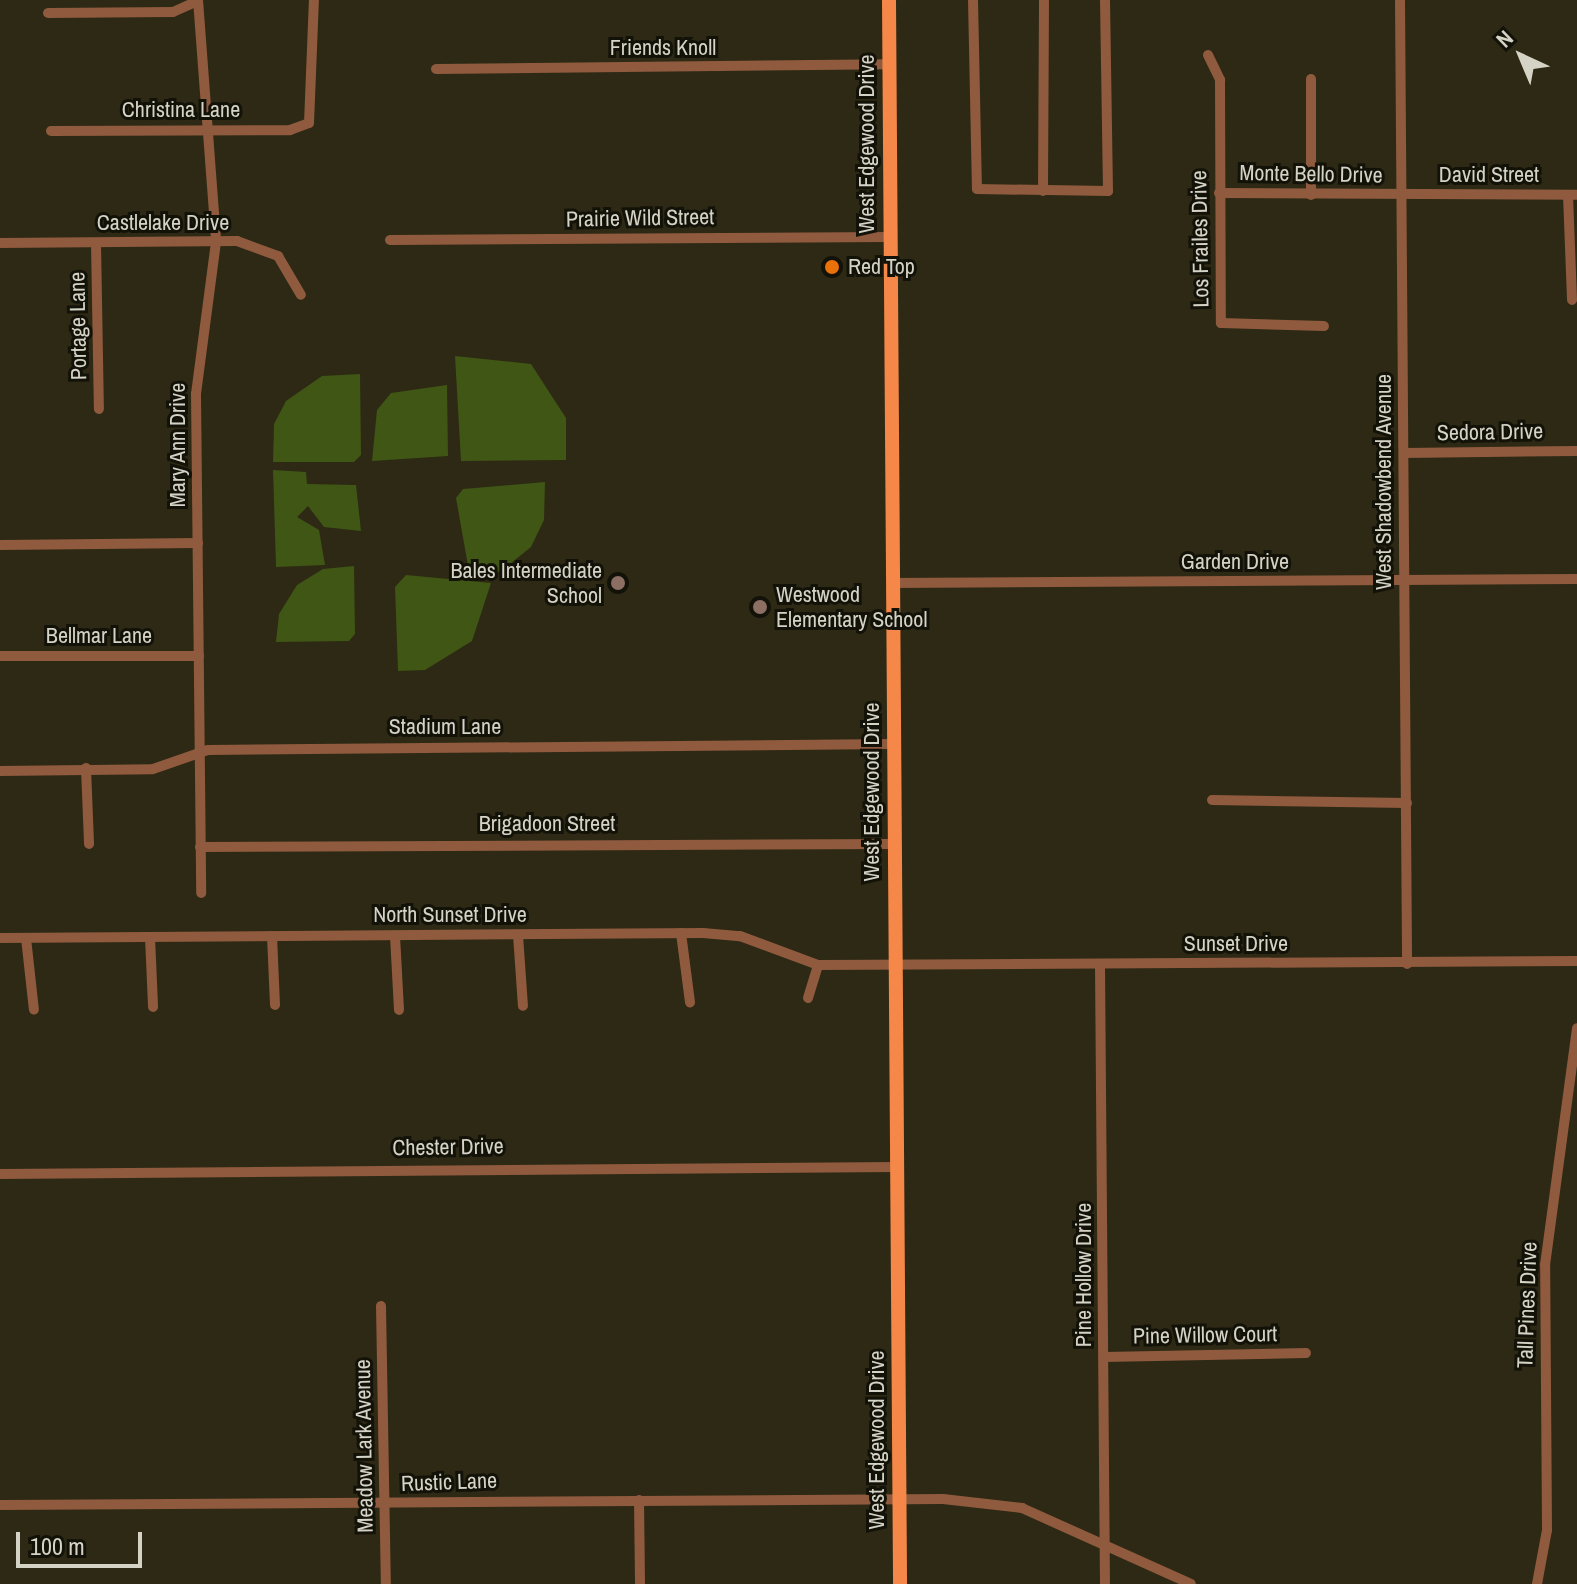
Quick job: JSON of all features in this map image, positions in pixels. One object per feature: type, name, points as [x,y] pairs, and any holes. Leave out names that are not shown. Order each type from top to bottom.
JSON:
[{"type":"main road","name":"West Edgewood Drive","points":[[889,0],[900,1584]]},
{"type":"street","points":[[48,13],[173,12],[198,0]]},
{"type":"street","name":"Mary Ann Drive","points":[[198,0],[216,242],[196,394],[201,893]]},
{"type":"street","name":"Christina Lane","points":[[51,131],[209,130],[309,123],[314,0]]},
{"type":"street","points":[[973,0],[977,189],[1108,191],[1105,0]]},
{"type":"street","points":[[1043,191],[1044,0]]},
{"type":"street","name":"West Shadowbend Avenue","points":[[1400,0],[1407,964]]},
{"type":"street","name":"Los Frailes Drive","points":[[1208,55],[1220,80],[1221,323],[1324,326]]},
{"type":"street","name":"Friends Knoll","points":[[436,69],[889,64]]},
{"type":"street","points":[[1311,79],[1311,195]]},
{"type":"street","name":"Monte Bello Drive","points":[[1219,193],[1402,195]]},
{"type":"street","name":"David Street","points":[[1402,195],[1573,195]]},
{"type":"street","points":[[1572,300],[1573,195]]},
{"type":"street","name":"Prairie Wild Street","points":[[390,240],[890,237]]},
{"type":"street","name":"Castlelake Drive","points":[[0,243],[237,241],[278,256],[301,295]]},
{"type":"street","name":"Portage Lane","points":[[96,243],[99,409]]},
{"type":"street","name":"Sedora Drive","points":[[1404,453],[1577,451]]},
{"type":"street","points":[[0,545],[198,543]]},
{"type":"street","name":"Garden Drive","points":[[892,583],[1577,579]]},
{"type":"street","name":"Bellmar Lane","points":[[0,656],[199,656]]},
{"type":"street","name":"Stadium Lane","points":[[0,771],[153,769],[199,754],[893,744]]},
{"type":"street","points":[[86,768],[89,844]]},
{"type":"street","points":[[1212,800],[1407,803]]},
{"type":"street","name":"Brigadoon Street","points":[[200,847],[894,844]]},
{"type":"street","points":[[681,933],[690,1002]]},
{"type":"street","name":"North Sunset Drive","points":[[0,938],[681,933],[740,936],[818,965],[895,966]]},
{"type":"street","points":[[518,935],[523,1006]]},
{"type":"street","points":[[272,936],[275,1005]]},
{"type":"street","points":[[395,936],[399,1010]]},
{"type":"street","points":[[150,937],[153,1007]]},
{"type":"street","points":[[26,938],[34,1010]]},
{"type":"street","name":"Sunset Drive","points":[[895,966],[1577,961]]},
{"type":"street","points":[[808,998],[818,965]]},
{"type":"street","name":"Pine Hollow Drive","points":[[1100,965],[1105,1584]]},
{"type":"street","name":"Tall Pines Drive","points":[[1537,1584],[1547,1530],[1545,1265],[1577,1028]]},
{"type":"street","name":"Chester Drive","points":[[0,1174],[897,1167]]},
{"type":"street","name":"Meadow Lark Avenue","points":[[381,1306],[386,1584]]},
{"type":"street","name":"Pine Willow Court","points":[[1104,1357],[1306,1353]]},
{"type":"street","name":"Rustic Lane","points":[[0,1505],[899,1499],[1022,1508],[1105,1542],[1191,1584]]},
{"type":"street","points":[[639,1500],[640,1584]]},
{"type":"green space","points":[[455,356],[531,364],[566,418],[566,460],[461,461]]},
{"type":"green space","points":[[360,374],[361,455],[354,462],[273,462],[274,424],[286,401],[322,376]]},
{"type":"green space","points":[[447,385],[448,456],[372,461],[377,410],[391,393]]},
{"type":"green space","points":[[273,470],[306,472],[307,484],[356,485],[361,531],[324,527],[308,506],[297,517],[319,530],[325,565],[276,567]]},
{"type":"green space","points":[[545,482],[544,520],[531,547],[501,571],[470,577],[456,498],[463,489]]},
{"type":"green space","points":[[354,566],[355,634],[349,641],[276,642],[279,614],[297,585],[323,569]]},
{"type":"green space","points":[[406,575],[491,583],[472,641],[425,670],[398,671],[395,587]]},
{"type":"place","name":"Red Top","points":[[832,267]]},
{"type":"place","name":"Bales Intermediate School","points":[[618,583]]},
{"type":"place","name":"Westwood Elementary School","points":[[760,607]]}]
